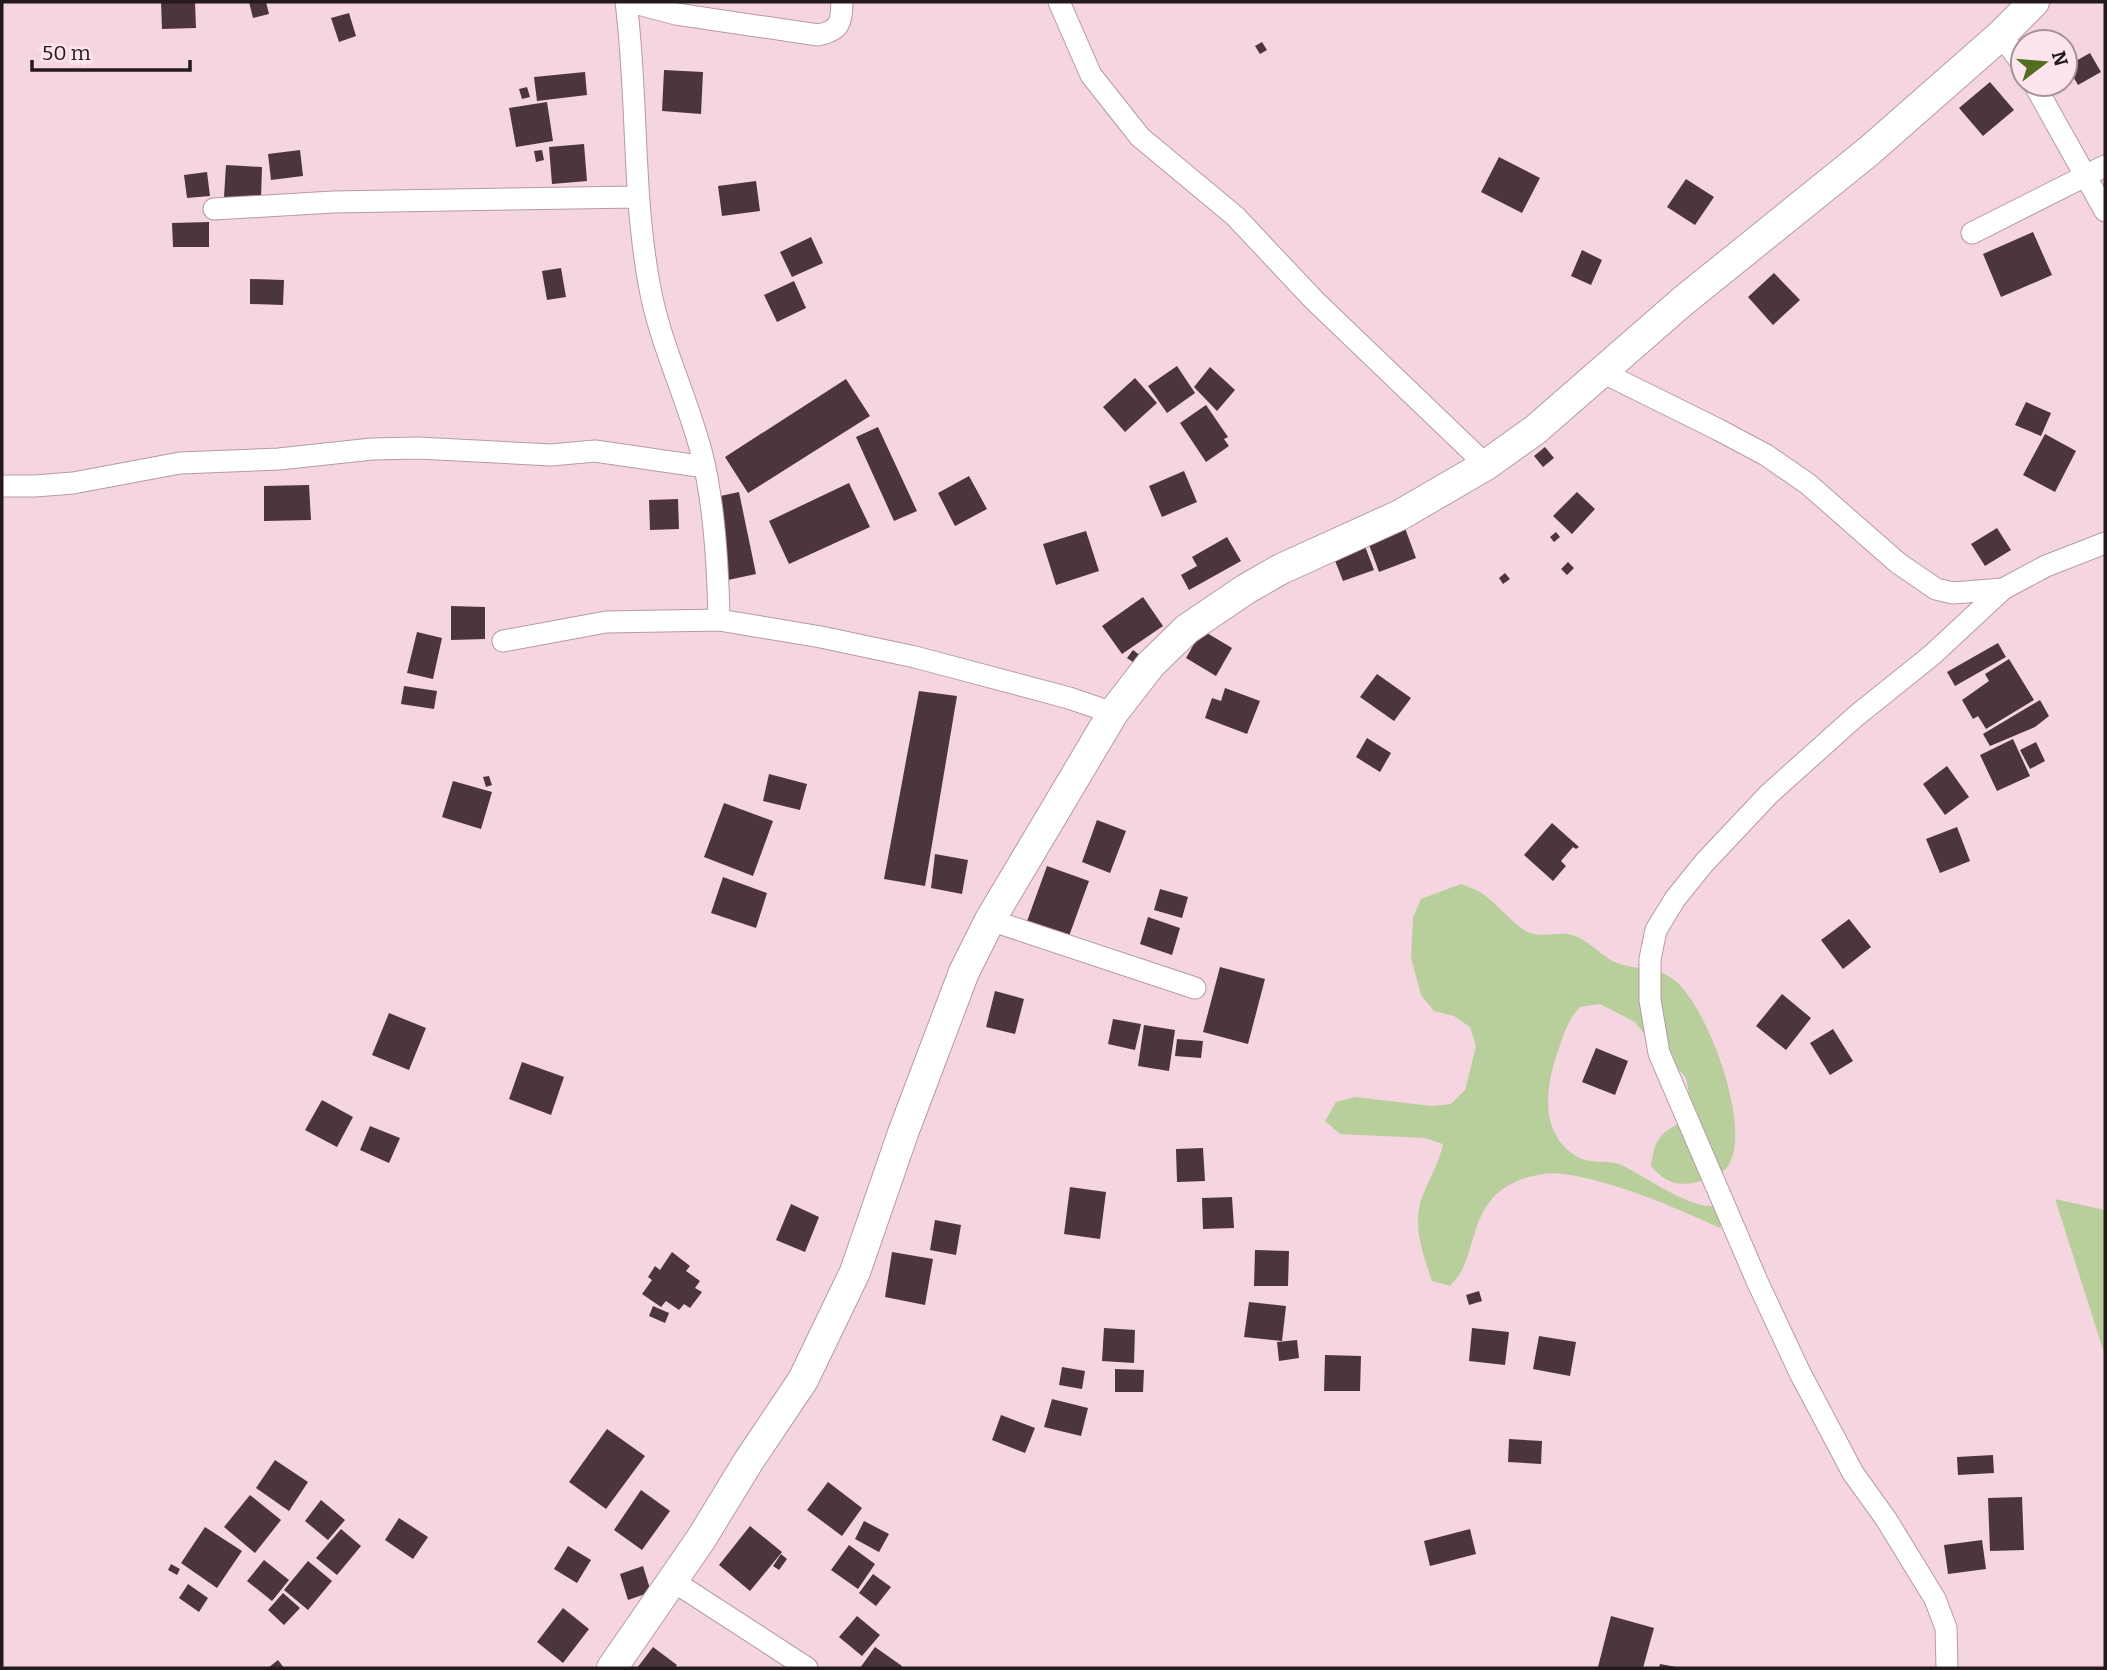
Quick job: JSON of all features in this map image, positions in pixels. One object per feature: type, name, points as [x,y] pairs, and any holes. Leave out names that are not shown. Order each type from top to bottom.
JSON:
[{"type":"street","points":[[719,620],[705,467],[660,334],[649,286],[637,197],[629,2],[677,14],[818,36],[832,32],[841,22],[842,2]]},
{"type":"street","points":[[1059,2],[1091,75],[1140,137],[1235,216],[1314,300],[1486,465]]},
{"type":"street","points":[[612,1668],[673,1581],[803,1380],[849,1284],[964,972],[990,920],[1113,713],[1151,664],[1187,629],[1217,606],[1281,569],[1400,516],[1486,465],[1535,430],[1683,302],[1869,151],[2001,35],[2034,2]]},
{"type":"street","points":[[2001,35],[2009,46]]},
{"type":"street","points":[[2042,98],[2105,211]]},
{"type":"street","points":[[1972,233],[2105,166]]},
{"type":"street","points":[[214,209],[333,202],[637,197]]},
{"type":"street","points":[[1602,372],[1766,455],[1808,484],[1898,563],[1936,589],[1953,593],[2003,589]]},
{"type":"street","points":[[2,486],[73,483],[209,460],[279,459],[383,448],[551,455],[595,451],[705,467]]},
{"type":"street","points":[[1947,1668],[1945,1628],[1935,1599],[1886,1519],[1853,1473],[1800,1373],[1757,1281],[1659,1053],[1650,1000],[1650,959],[1656,930],[1675,899],[1704,863],[1769,794],[1856,716],[1932,655],[2003,589],[2046,566],[2105,543]]},
{"type":"street","points":[[503,641],[606,622],[719,620],[821,637],[915,657],[1069,698],[1113,713]]},
{"type":"street","points":[[990,920],[1195,988]]},
{"type":"street","points":[[673,1581],[807,1668]]},
{"type":"green space","points":[[1461,884],[1486,896],[1518,926],[1530,933],[1574,936],[1617,963],[1666,975],[1686,992],[1711,1037],[1730,1092],[1735,1142],[1731,1160],[1721,1173],[1683,1184],[1666,1179],[1651,1166],[1661,1136],[1688,1118],[1690,1099],[1686,1078],[1673,1063],[1659,1053],[1635,1022],[1600,1004],[1580,1007],[1569,1023],[1553,1068],[1548,1110],[1556,1135],[1576,1156],[1586,1160],[1619,1164],[1688,1201],[1708,1206],[1716,1205],[1725,1212],[1720,1228],[1603,1182],[1555,1173],[1535,1175],[1506,1187],[1491,1200],[1478,1224],[1463,1268],[1450,1286],[1432,1281],[1420,1238],[1418,1216],[1423,1195],[1443,1144],[1425,1138],[1340,1134],[1325,1121],[1336,1102],[1355,1097],[1432,1106],[1451,1104],[1465,1090],[1476,1046],[1470,1027],[1454,1016],[1434,1011],[1421,995],[1411,958],[1413,917],[1421,899]]},
{"type":"green space","points":[[2055,1199],[2105,1210],[2105,1356]]},
{"type":"building","points":[[161,2],[195,2],[196,28],[162,29]]},
{"type":"building","points":[[249,2],[266,2],[269,14],[253,18]]},
{"type":"building","points":[[349,13],[356,36],[339,42],[331,18]]},
{"type":"building","points":[[1262,42],[1267,50],[1260,54],[1255,46]]},
{"type":"building","points":[[2090,53],[2101,72],[2079,84],[2079,59]]},
{"type":"building","points":[[664,70],[703,72],[701,114],[662,111]]},
{"type":"building","points":[[585,72],[587,95],[537,101],[534,77]]},
{"type":"building","points":[[1990,82],[2014,110],[1983,136],[1959,108]]},
{"type":"building","points":[[527,87],[530,97],[522,99],[519,89]]},
{"type":"building","points":[[547,102],[553,141],[516,147],[509,108]]},
{"type":"building","points":[[584,144],[587,181],[552,184],[549,147]]},
{"type":"building","points":[[300,150],[303,176],[271,180],[268,154]]},
{"type":"building","points":[[542,150],[544,160],[536,162],[534,151]]},
{"type":"building","points":[[1499,157],[1540,178],[1522,213],[1481,192]]},
{"type":"building","points":[[226,165],[262,167],[261,199],[224,197]]},
{"type":"building","points":[[207,172],[210,196],[187,198],[184,175]]},
{"type":"building","points":[[1686,179],[1714,197],[1695,225],[1667,207]]},
{"type":"building","points":[[756,181],[760,211],[722,216],[718,186]]},
{"type":"building","points":[[209,222],[209,247],[173,247],[172,223]]},
{"type":"building","points":[[2033,232],[2052,275],[2001,297],[1983,254]]},
{"type":"building","points":[[811,237],[823,263],[792,277],[780,252]]},
{"type":"building","points":[[1582,250],[1602,260],[1591,285],[1571,276]]},
{"type":"building","points":[[561,268],[566,297],[547,300],[542,271]]},
{"type":"building","points":[[1774,273],[1800,300],[1773,325],[1748,297]]},
{"type":"building","points":[[250,279],[284,280],[283,305],[250,304]]},
{"type":"building","points":[[794,281],[806,308],[777,322],[764,295]]},
{"type":"building","points":[[1177,366],[1195,393],[1167,413],[1148,386]]},
{"type":"building","points":[[1210,367],[1235,390],[1217,411],[1194,387]]},
{"type":"building","points":[[1135,378],[1157,403],[1125,432],[1103,407]]},
{"type":"building","points":[[846,379],[870,416],[748,493],[725,457]]},
{"type":"building","points":[[2026,402],[2051,413],[2041,436],[2015,425]]},
{"type":"building","points":[[1206,405],[1228,437],[1224,439],[1229,446],[1206,462],[1180,423]]},
{"type":"building","points":[[878,427],[917,511],[894,521],[856,437]]},
{"type":"building","points":[[2045,434],[2076,451],[2055,492],[2023,475]]},
{"type":"building","points":[[1545,447],[1554,458],[1543,467],[1534,456]]},
{"type":"building","points":[[1184,471],[1197,502],[1162,517],[1149,486]]},
{"type":"building","points":[[969,476],[987,509],[955,526],[938,493]]},
{"type":"building","points":[[849,483],[870,527],[789,564],[769,521]]},
{"type":"building","points":[[309,485],[311,520],[264,521],[264,486]]},
{"type":"building","points":[[739,492],[756,574],[728,580],[711,498]]},
{"type":"building","points":[[1577,492],[1595,509],[1572,534],[1553,516]]},
{"type":"building","points":[[678,499],[679,529],[650,530],[649,500]]},
{"type":"building","points":[[1405,528],[1416,558],[1379,572],[1368,542]]},
{"type":"building","points":[[1997,528],[2011,550],[1985,566],[1971,544]]},
{"type":"building","points":[[1086,531],[1099,571],[1056,585],[1043,544]]},
{"type":"building","points":[[1556,532],[1560,537],[1554,542],[1550,537]]},
{"type":"building","points":[[1227,537],[1241,561],[1189,590],[1181,575],[1197,566],[1192,557]]},
{"type":"building","points":[[1363,541],[1374,570],[1343,581],[1332,553]]},
{"type":"building","points":[[1568,562],[1574,568],[1567,575],[1561,569]]},
{"type":"building","points":[[1505,573],[1510,579],[1503,584],[1499,578]]},
{"type":"building","points":[[1143,597],[1163,626],[1122,654],[1102,626]]},
{"type":"building","points":[[451,606],[485,607],[485,639],[451,640]]},
{"type":"building","points":[[1202,630],[1232,648],[1216,676],[1186,658]]},
{"type":"building","points":[[417,632],[442,638],[433,679],[407,673]]},
{"type":"building","points":[[1998,643],[2006,657],[1955,686],[1947,672]]},
{"type":"building","points":[[1133,650],[1141,656],[1136,664],[1127,658]]},
{"type":"building","points":[[2009,659],[2034,700],[1986,729],[1978,716],[1973,719],[1962,700],[1989,681],[1985,674]]},
{"type":"building","points":[[1377,674],[1411,698],[1394,721],[1360,697]]},
{"type":"building","points":[[404,686],[437,691],[434,709],[401,704]]},
{"type":"building","points":[[1225,688],[1260,701],[1247,734],[1205,718],[1212,698],[1221,701]]},
{"type":"building","points":[[919,691],[957,696],[925,886],[884,879]]},
{"type":"building","points":[[2040,700],[2049,716],[2035,727],[1990,746],[1983,734]]},
{"type":"building","points":[[1367,738],[1391,753],[1380,772],[1356,757]]},
{"type":"building","points":[[2013,739],[2030,776],[1997,791],[1980,755]]},
{"type":"building","points":[[2036,742],[2045,761],[2030,769],[2020,750]]},
{"type":"building","points":[[1947,766],[1969,797],[1945,815],[1923,784]]},
{"type":"building","points":[[769,774],[807,784],[800,810],[763,801]]},
{"type":"building","points":[[489,776],[492,785],[486,787],[483,777]]},
{"type":"building","points":[[453,781],[492,792],[481,829],[442,817]]},
{"type":"building","points":[[724,803],[773,821],[753,876],[704,857]]},
{"type":"building","points":[[1097,820],[1126,831],[1110,873],[1082,862]]},
{"type":"building","points":[[1552,823],[1579,847],[1573,847],[1561,861],[1566,866],[1553,881],[1524,855]]},
{"type":"building","points":[[1957,827],[1970,861],[1940,873],[1926,839]]},
{"type":"building","points":[[935,854],[968,860],[962,894],[931,888]]},
{"type":"building","points":[[1047,866],[1089,881],[1068,939],[1026,924]]},
{"type":"building","points":[[723,877],[767,893],[756,928],[711,913]]},
{"type":"building","points":[[1160,889],[1188,897],[1182,918],[1154,910]]},
{"type":"building","points":[[1148,917],[1180,928],[1172,955],[1140,944]]},
{"type":"building","points":[[1849,919],[1871,947],[1843,969],[1821,940]]},
{"type":"building","points":[[1220,967],[1265,979],[1248,1044],[1203,1032]]},
{"type":"building","points":[[995,991],[1024,999],[1015,1034],[986,1027]]},
{"type":"building","points":[[1782,994],[1811,1018],[1786,1050],[1756,1026]]},
{"type":"building","points":[[389,1013],[426,1028],[409,1070],[372,1055]]},
{"type":"building","points":[[1113,1019],[1141,1024],[1135,1050],[1108,1044]]},
{"type":"building","points":[[1144,1025],[1175,1030],[1169,1071],[1138,1066]]},
{"type":"building","points":[[1833,1029],[1853,1061],[1830,1075],[1810,1043]]},
{"type":"building","points":[[1177,1039],[1203,1041],[1201,1058],[1175,1056]]},
{"type":"building","points":[[1596,1048],[1628,1061],[1615,1095],[1582,1082]]},
{"type":"building","points":[[522,1062],[564,1077],[551,1115],[509,1099]]},
{"type":"building","points":[[322,1100],[353,1117],[337,1147],[305,1130]]},
{"type":"building","points":[[370,1126],[400,1138],[389,1163],[360,1150]]},
{"type":"building","points":[[1203,1148],[1205,1181],[1177,1182],[1176,1149]]},
{"type":"building","points":[[1070,1187],[1106,1192],[1100,1239],[1064,1234]]},
{"type":"building","points":[[1232,1197],[1234,1228],[1203,1229],[1202,1198]]},
{"type":"building","points":[[791,1204],[819,1217],[805,1252],[776,1240]]},
{"type":"building","points":[[935,1220],[961,1225],[956,1255],[930,1250]]},
{"type":"building","points":[[1255,1250],[1289,1251],[1288,1286],[1254,1286]]},
{"type":"building","points":[[672,1252],[690,1266],[686,1271],[700,1281],[695,1288],[702,1292],[690,1308],[684,1304],[679,1310],[666,1301],[661,1307],[642,1294],[652,1280],[648,1277],[655,1266],[660,1270]]},
{"type":"building","points":[[892,1252],[933,1259],[925,1305],[885,1297]]},
{"type":"building","points":[[1479,1291],[1482,1301],[1469,1305],[1466,1295]]},
{"type":"building","points":[[1249,1302],[1286,1306],[1282,1341],[1244,1337]]},
{"type":"building","points":[[653,1306],[669,1313],[665,1323],[649,1316]]},
{"type":"building","points":[[1104,1328],[1135,1330],[1134,1363],[1102,1361]]},
{"type":"building","points":[[1472,1328],[1509,1332],[1505,1365],[1469,1361]]},
{"type":"building","points":[[1539,1336],[1576,1342],[1570,1376],[1533,1369]]},
{"type":"building","points":[[1297,1340],[1299,1358],[1279,1361],[1277,1342]]},
{"type":"building","points":[[1325,1355],[1361,1356],[1360,1391],[1324,1391]]},
{"type":"building","points":[[1062,1367],[1085,1371],[1082,1389],[1059,1385]]},
{"type":"building","points":[[1115,1369],[1144,1370],[1143,1392],[1115,1392]]},
{"type":"building","points":[[1052,1399],[1088,1408],[1081,1436],[1044,1427]]},
{"type":"building","points":[[1001,1415],[1035,1428],[1025,1453],[992,1440]]},
{"type":"building","points":[[607,1429],[645,1456],[606,1509],[569,1482]]},
{"type":"building","points":[[1509,1439],[1542,1441],[1541,1464],[1508,1462]]},
{"type":"building","points":[[1993,1455],[1994,1473],[1958,1475],[1957,1457]]},
{"type":"building","points":[[275,1460],[308,1482],[289,1511],[256,1488]]},
{"type":"building","points":[[828,1482],[862,1508],[842,1536],[807,1510]]},
{"type":"building","points":[[641,1490],[670,1511],[642,1550],[614,1530]]},
{"type":"building","points":[[250,1495],[281,1520],[255,1553],[224,1527]]},
{"type":"building","points":[[2022,1497],[2024,1550],[1990,1551],[1988,1498]]},
{"type":"building","points":[[321,1500],[345,1520],[328,1540],[305,1521]]},
{"type":"building","points":[[399,1518],[428,1537],[413,1559],[385,1540]]},
{"type":"building","points":[[864,1521],[889,1534],[879,1552],[855,1539]]},
{"type":"building","points":[[750,1526],[782,1552],[750,1591],[719,1565]]},
{"type":"building","points":[[205,1527],[242,1551],[217,1588],[181,1563]]},
{"type":"building","points":[[341,1529],[361,1546],[337,1575],[316,1558]]},
{"type":"building","points":[[1470,1529],[1476,1554],[1430,1566],[1424,1541]]},
{"type":"building","points":[[1982,1540],[1986,1569],[1948,1574],[1944,1545]]},
{"type":"building","points":[[849,1545],[875,1564],[858,1589],[831,1570]]},
{"type":"building","points":[[568,1546],[591,1560],[577,1583],[554,1569]]},
{"type":"building","points":[[781,1554],[787,1559],[779,1570],[773,1566]]},
{"type":"building","points":[[264,1560],[289,1580],[272,1601],[247,1581]]},
{"type":"building","points":[[308,1561],[332,1581],[308,1610],[284,1590]]},
{"type":"building","points":[[171,1564],[180,1569],[177,1575],[168,1570]]},
{"type":"building","points":[[643,1566],[651,1592],[628,1600],[620,1574]]},
{"type":"building","points":[[873,1574],[891,1587],[876,1606],[859,1593]]},
{"type":"building","points":[[188,1584],[208,1598],[199,1612],[179,1598]]},
{"type":"building","points":[[283,1593],[300,1608],[284,1625],[268,1610]]},
{"type":"building","points":[[563,1608],[589,1629],[563,1663],[537,1642]]},
{"type":"building","points":[[857,1616],[880,1635],[862,1656],[839,1637]]},
{"type":"building","points":[[1611,1616],[1654,1628],[1643,1668],[1598,1667]]},
{"type":"building","points":[[653,1647],[677,1665],[675,1668],[637,1668]]},
{"type":"building","points":[[875,1647],[902,1666],[901,1668],[860,1668]]},
{"type":"building","points":[[278,1660],[284,1668],[268,1668]]},
{"type":"building","points":[[1660,1664],[1676,1667],[1676,1668],[1659,1668]]}]
